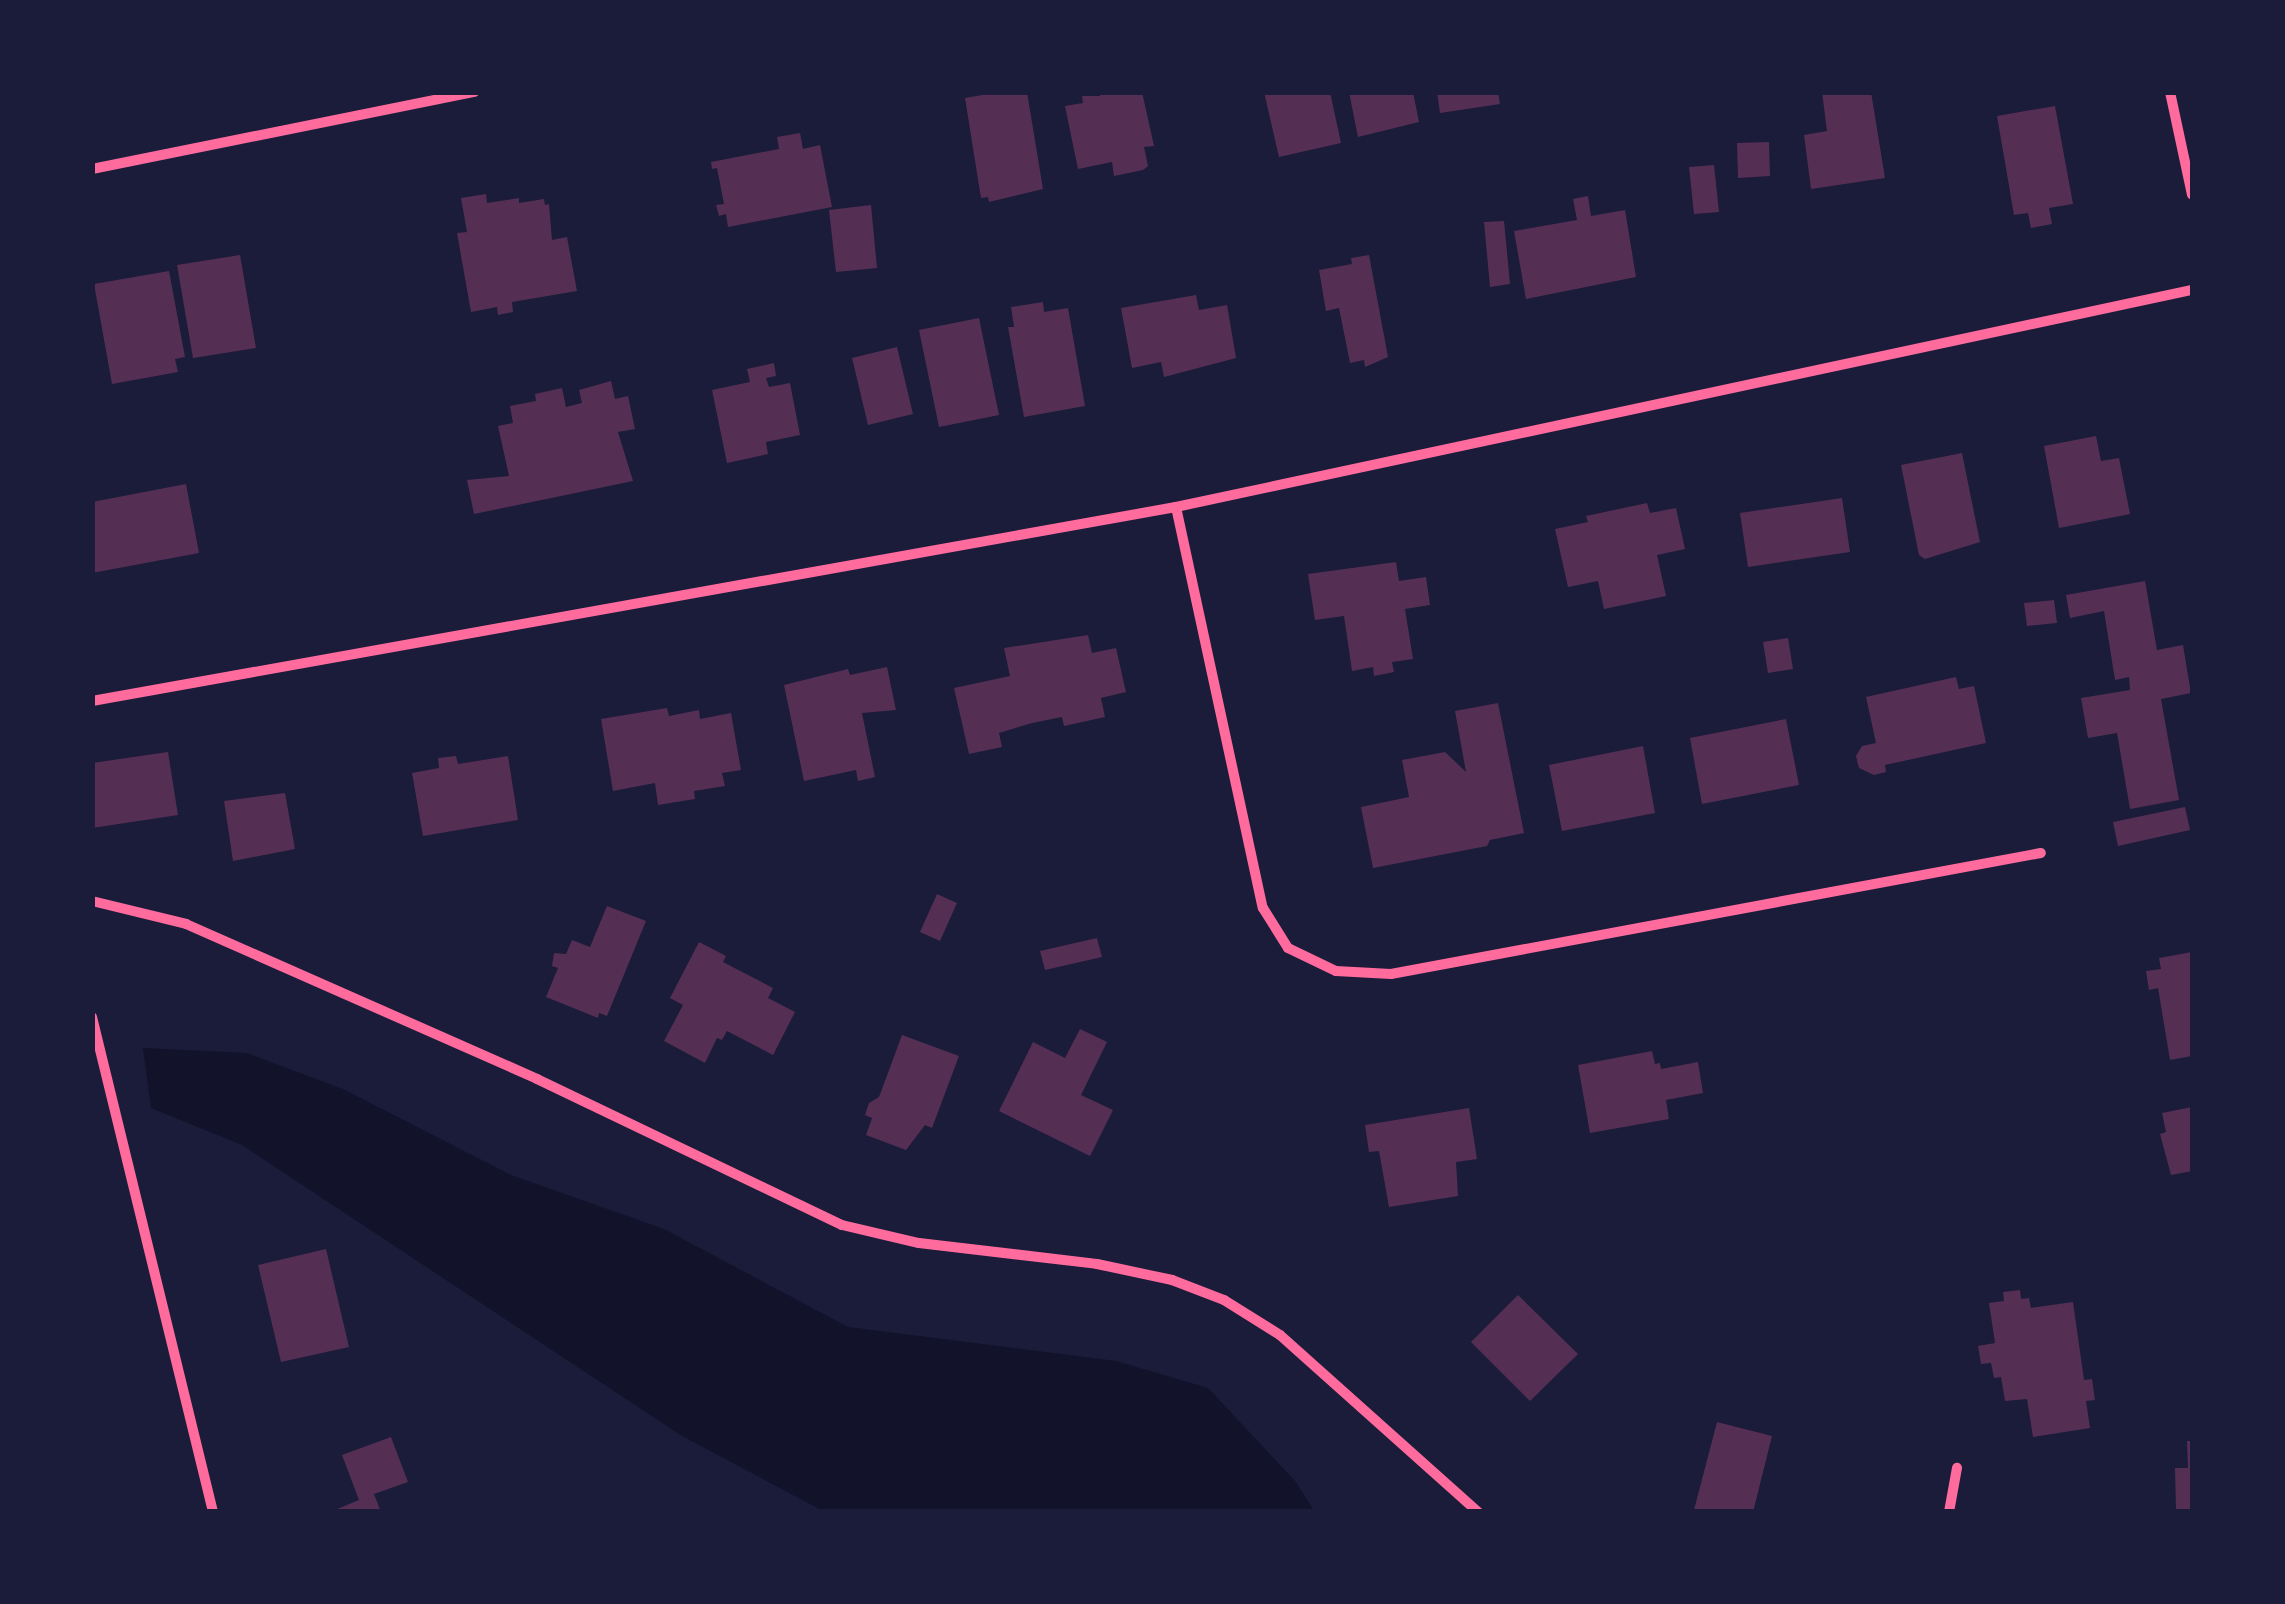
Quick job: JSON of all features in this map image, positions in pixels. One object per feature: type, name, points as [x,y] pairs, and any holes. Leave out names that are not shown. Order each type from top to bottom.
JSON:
[{"type":"street","points":[[92,169],[474,92]]},
{"type":"street","points":[[2170,92],[2192,195]]},
{"type":"street","points":[[92,701],[1176,507],[2192,290]]},
{"type":"street","points":[[1176,507],[1263,908],[1288,948],[1336,971],[1390,974],[2042,854]]},
{"type":"street","points":[[92,901],[186,924],[537,1079],[842,1224],[918,1243],[1097,1264],[1172,1280],[1224,1300],[1280,1334],[1478,1512]]},
{"type":"street","points":[[92,1017],[213,1512]]},
{"type":"street","points":[[1948,1512],[1957,1468]]},
{"type":"shaded area","points":[[143,1048],[247,1053],[343,1089],[511,1175],[664,1229],[848,1327],[1116,1361],[1208,1388],[1296,1482],[1314,1511],[823,1511],[682,1436],[242,1145],[151,1108]]},
{"type":"building","points":[[1027,92],[1043,189],[989,202],[988,197],[981,198],[965,98]]},
{"type":"building","points":[[1099,92],[1142,92],[1154,146],[1144,147],[1148,166],[1143,170],[1114,176],[1112,162],[1078,169],[1065,106],[1083,103],[1082,96],[1100,96]]},
{"type":"building","points":[[1264,92],[1330,92],[1341,143],[1279,157]]},
{"type":"building","points":[[1349,92],[1413,92],[1419,122],[1358,137]]},
{"type":"building","points":[[1437,92],[1498,92],[1500,104],[1440,113]]},
{"type":"building","points":[[1822,92],[1871,92],[1885,178],[1811,189],[1804,135],[1827,131]]},
{"type":"building","points":[[2055,106],[2073,204],[2049,208],[2052,224],[2031,228],[2028,213],[2014,215],[1997,116]]},
{"type":"building","points":[[800,133],[803,149],[820,145],[832,207],[728,227],[726,214],[719,216],[716,205],[724,204],[717,168],[712,169],[711,162],[779,149],[777,137]]},
{"type":"building","points":[[1769,142],[1770,176],[1738,178],[1737,143]]},
{"type":"building","points":[[1714,165],[1719,212],[1694,214],[1689,167]]},
{"type":"building","points":[[486,194],[487,203],[519,198],[519,203],[544,199],[545,205],[549,204],[552,240],[567,237],[577,291],[512,302],[513,312],[498,315],[497,307],[471,312],[457,233],[467,232],[461,198]]},
{"type":"building","points":[[1588,196],[1591,216],[1625,210],[1636,277],[1526,299],[1514,231],[1577,220],[1573,199]]},
{"type":"building","points":[[871,205],[877,268],[836,272],[829,210]]},
{"type":"building","points":[[1504,221],[1510,284],[1490,287],[1484,222]]},
{"type":"building","points":[[240,255],[256,348],[193,358],[177,265]]},
{"type":"building","points":[[1369,255],[1388,357],[1365,367],[1364,360],[1350,363],[1339,308],[1326,311],[1319,270],[1352,264],[1351,258]]},
{"type":"building","points":[[169,271],[185,357],[175,359],[178,372],[112,384],[94,284]]},
{"type":"building","points":[[1196,295],[1199,310],[1227,305],[1236,358],[1164,377],[1161,362],[1132,368],[1121,308]]},
{"type":"building","points":[[1043,302],[1044,312],[1068,308],[1085,406],[1024,417],[1008,327],[1014,327],[1011,307]]},
{"type":"building","points":[[979,318],[999,415],[939,427],[919,330]]},
{"type":"building","points":[[897,347],[913,414],[868,425],[852,358]]},
{"type":"building","points":[[774,363],[776,376],[766,378],[769,387],[790,383],[800,435],[766,442],[768,454],[727,463],[712,390],[750,382],[747,369]]},
{"type":"building","points":[[611,381],[615,399],[628,396],[635,429],[618,432],[633,481],[474,514],[467,480],[509,476],[498,426],[513,423],[510,406],[536,401],[535,394],[562,388],[566,407],[582,403],[579,390]]},
{"type":"building","points":[[2096,436],[2101,461],[2119,458],[2130,514],[2059,528],[2044,446]]},
{"type":"building","points":[[1962,453],[1980,542],[1925,559],[1919,555],[1901,465]]},
{"type":"building","points":[[186,484],[199,553],[92,573],[92,502]]},
{"type":"building","points":[[1842,498],[1850,552],[1748,567],[1740,513]]},
{"type":"building","points":[[1647,503],[1650,513],[1676,508],[1685,549],[1657,555],[1666,596],[1604,609],[1598,581],[1568,587],[1555,529],[1588,522],[1586,516]]},
{"type":"building","points":[[1396,562],[1399,581],[1426,577],[1430,605],[1405,609],[1413,659],[1392,662],[1394,672],[1374,676],[1373,667],[1352,671],[1344,616],[1315,620],[1308,574]]},
{"type":"building","points":[[2145,581],[2157,650],[2183,645],[2191,693],[2161,699],[2179,800],[2130,809],[2117,733],[2088,738],[2081,698],[2130,690],[2129,677],[2115,680],[2104,611],[2070,618],[2066,595]]},
{"type":"building","points":[[2054,600],[2057,623],[2027,626],[2024,603]]},
{"type":"building","points":[[1088,635],[1092,653],[1116,648],[1126,692],[1101,698],[1105,717],[1064,726],[1062,717],[1032,723],[999,733],[1002,747],[969,754],[954,688],[1010,676],[1004,648]]},
{"type":"building","points":[[1788,638],[1793,669],[1768,673],[1763,642]]},
{"type":"building","points":[[887,667],[896,710],[862,713],[875,777],[858,781],[856,770],[804,781],[784,685],[848,669],[850,675]]},
{"type":"building","points":[[1956,677],[1959,689],[1974,686],[1986,743],[1885,765],[1886,772],[1874,775],[1859,768],[1856,756],[1862,746],[1876,743],[1866,697]]},
{"type":"building","points":[[1498,703],[1524,833],[1490,840],[1487,846],[1373,868],[1361,807],[1409,797],[1402,760],[1445,752],[1466,772],[1455,711]]},
{"type":"building","points":[[667,708],[669,716],[699,710],[700,719],[731,713],[741,770],[722,773],[725,786],[694,791],[695,799],[658,805],[655,783],[613,791],[601,719]]},
{"type":"building","points":[[1786,719],[1799,785],[1702,804],[1690,738]]},
{"type":"building","points":[[1643,746],[1655,813],[1562,831],[1549,765]]},
{"type":"building","points":[[168,752],[178,815],[92,828],[92,763]]},
{"type":"building","points":[[456,756],[458,764],[508,756],[518,820],[423,836],[412,773],[439,768],[438,758]]},
{"type":"building","points":[[285,793],[295,849],[233,861],[224,801]]},
{"type":"building","points":[[2185,807],[2190,830],[2118,846],[2113,822]]},
{"type":"building","points":[[937,894],[957,903],[940,941],[920,932]]},
{"type":"building","points":[[607,906],[646,921],[607,1016],[599,1013],[598,1018],[546,997],[558,968],[552,966],[554,953],[566,954],[572,940],[590,947]]},
{"type":"building","points":[[1097,938],[1102,957],[1045,970],[1040,951]]},
{"type":"building","points":[[699,942],[726,956],[723,962],[773,988],[768,998],[795,1012],[773,1055],[727,1031],[722,1040],[717,1038],[705,1063],[664,1041],[683,1005],[670,998]]},
{"type":"building","points":[[2192,952],[2192,1056],[2170,1060],[2158,988],[2149,990],[2146,971],[2161,969],[2159,958]]},
{"type":"building","points":[[1080,1029],[1107,1042],[1081,1095],[1113,1110],[1090,1156],[999,1111],[1033,1042],[1065,1058]]},
{"type":"building","points":[[902,1035],[959,1056],[932,1128],[925,1125],[906,1150],[866,1135],[872,1118],[865,1115],[869,1103],[879,1097]]},
{"type":"building","points":[[1652,1051],[1655,1064],[1660,1063],[1661,1069],[1698,1062],[1703,1093],[1666,1100],[1669,1119],[1590,1133],[1578,1065]]},
{"type":"building","points":[[2192,1107],[2192,1171],[2171,1175],[2160,1134],[2166,1132],[2162,1113]]},
{"type":"building","points":[[1469,1108],[1477,1159],[1456,1162],[1458,1196],[1389,1207],[1379,1151],[1369,1152],[1365,1125]]},
{"type":"building","points":[[326,1249],[349,1347],[281,1362],[258,1265]]},
{"type":"building","points":[[2020,1290],[2021,1299],[2029,1298],[2031,1308],[2073,1302],[2084,1380],[2092,1379],[2095,1400],[2086,1401],[2090,1428],[2033,1437],[2027,1399],[2005,1401],[2001,1377],[1994,1378],[1991,1363],[1981,1364],[1978,1346],[1995,1343],[1989,1303],[2004,1301],[2003,1292]]},
{"type":"building","points":[[1518,1295],[1578,1354],[1530,1401],[1471,1342]]},
{"type":"building","points":[[1717,1422],[1772,1436],[1753,1512],[1694,1510]]},
{"type":"building","points":[[391,1437],[408,1482],[374,1494],[381,1512],[330,1512],[359,1500],[342,1455]]},
{"type":"building","points":[[2187,1441],[2192,1441],[2192,1509],[2176,1509],[2175,1468],[2188,1468]]}]
